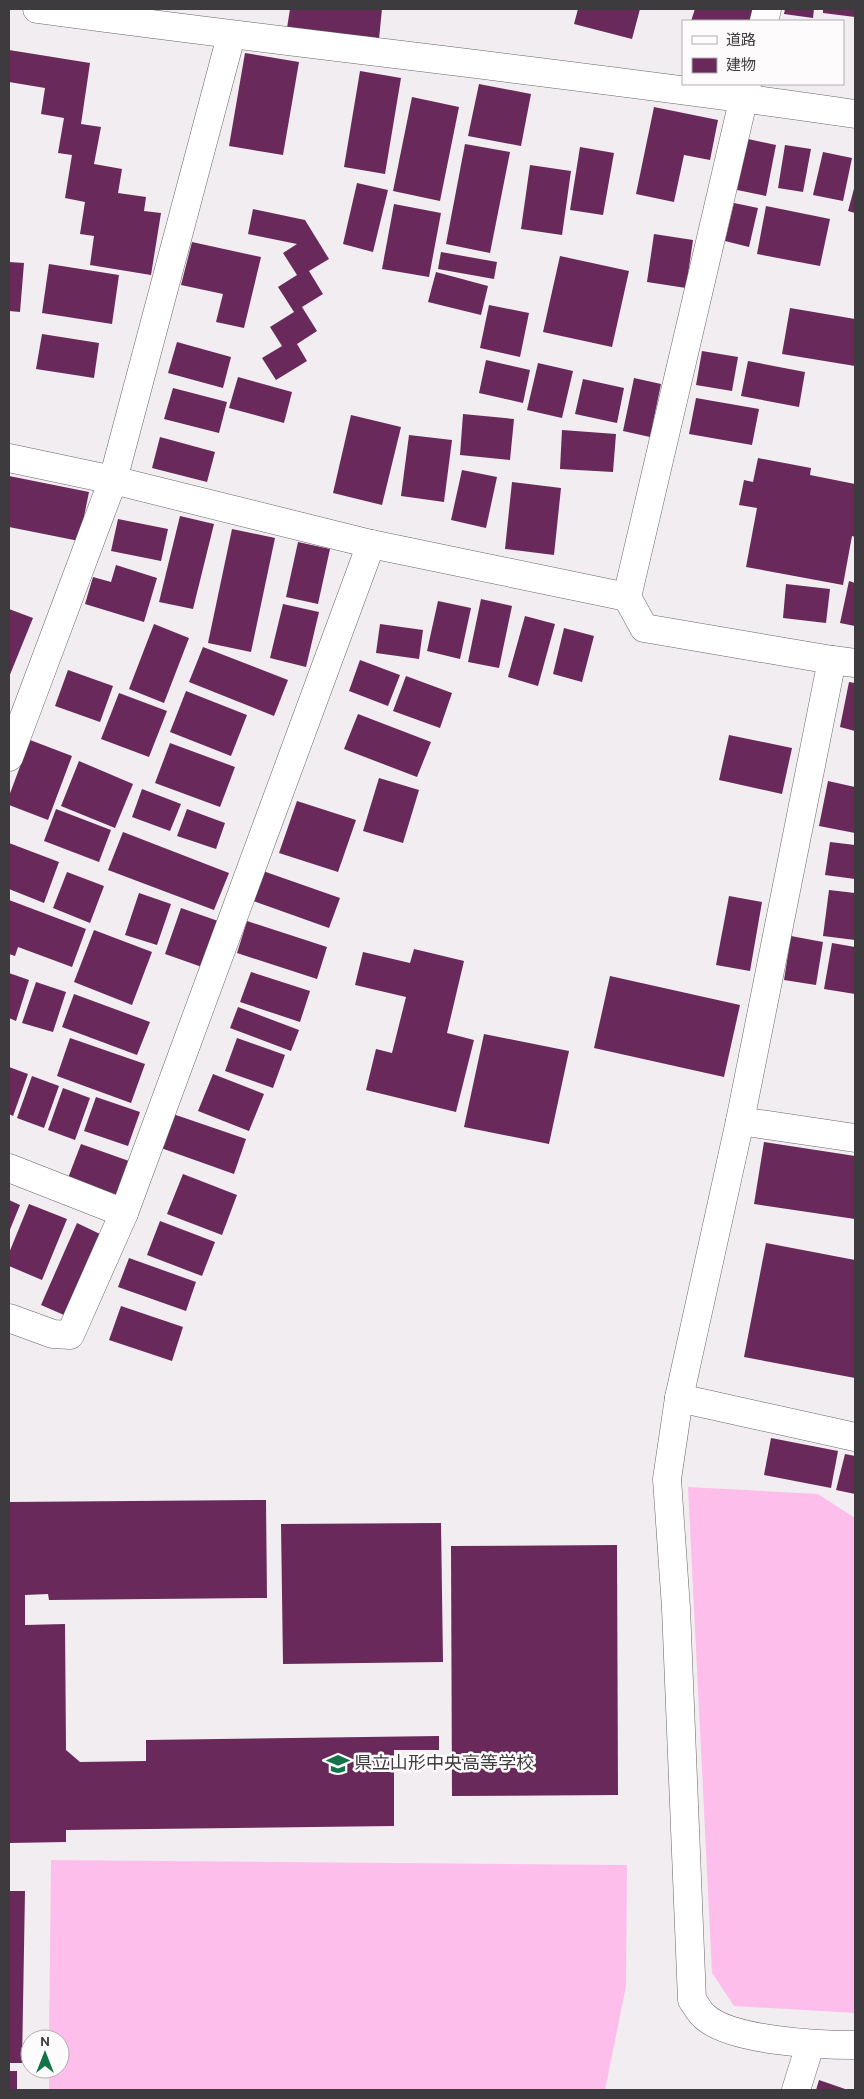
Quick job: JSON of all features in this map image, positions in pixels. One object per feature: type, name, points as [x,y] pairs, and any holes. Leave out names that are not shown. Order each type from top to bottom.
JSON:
[{"type":"street","points":[[37,9],[231,36],[682,84]]},
{"type":"street","points":[[9,757],[113,480],[231,36]]},
{"type":"street","points":[[690,85],[746,91],[855,114]]},
{"type":"street","points":[[746,91],[627,597],[644,628],[843,662],[679,1398],[667,1479],[676,1608],[692,2000],[704,2016],[737,2032],[810,2045],[855,2045]]},
{"type":"street","points":[[9,458],[113,480],[371,544],[627,597]]},
{"type":"street","points":[[9,1318],[53,1334],[70,1334],[124,1213],[371,544]]},
{"type":"street","points":[[740,1121],[855,1138]]},
{"type":"street","points":[[9,1168],[124,1213]]},
{"type":"street","points":[[679,1398],[855,1437]]},
{"type":"street","points":[[796,2090],[810,2045]]},
{"type":"shaded area","points":[[688,1487],[818,1494],[855,1518],[855,2013],[734,2006],[712,1973]]},
{"type":"shaded area","points":[[51,1860],[627,1865],[626,1986],[605,2090],[49,2090],[49,2079],[70,2079],[70,2029],[49,2029]]},
{"type":"building","points":[[290,9],[382,9],[379,39],[287,28]]},
{"type":"building","points":[[578,9],[640,9],[632,39],[574,24]]},
{"type":"building","points":[[695,9],[753,10],[750,20],[691,20]]},
{"type":"building","points":[[785,9],[814,9],[813,18],[784,14]]},
{"type":"building","points":[[823,9],[855,9],[855,17],[823,13]]},
{"type":"building","points":[[9,50],[90,63],[81,124],[101,127],[94,164],[122,169],[118,193],[146,197],[144,211],[161,213],[151,275],[90,265],[94,236],[80,234],[85,202],[65,198],[72,155],[58,153],[64,118],[41,114],[45,88],[9,82]]},
{"type":"building","points":[[245,53],[299,62],[283,155],[229,146]]},
{"type":"building","points":[[360,71],[401,78],[385,174],[344,167]]},
{"type":"building","points":[[479,84],[531,94],[521,146],[468,136]]},
{"type":"building","points":[[412,97],[459,107],[440,201],[393,191]]},
{"type":"building","points":[[654,107],[718,120],[710,160],[684,155],[674,202],[636,194]]},
{"type":"building","points":[[748,139],[776,145],[766,196],[737,190]]},
{"type":"building","points":[[465,144],[510,152],[490,253],[446,244]]},
{"type":"building","points":[[785,145],[811,149],[803,192],[778,188]]},
{"type":"building","points":[[580,147],[614,153],[603,215],[570,210]]},
{"type":"building","points":[[823,152],[852,158],[843,201],[813,195]]},
{"type":"building","points":[[530,165],[571,171],[562,235],[521,229]]},
{"type":"building","points":[[357,183],[388,190],[373,252],[343,244]]},
{"type":"building","points":[[855,185],[855,213],[848,211]]},
{"type":"building","points":[[734,203],[758,208],[749,247],[725,241]]},
{"type":"building","points":[[394,204],[441,213],[429,277],[382,269]]},
{"type":"building","points":[[766,206],[830,219],[820,266],[757,254]]},
{"type":"building","points":[[253,209],[305,220],[329,259],[309,271],[323,294],[302,307],[317,331],[297,344],[307,361],[276,380],[262,358],[282,346],[270,327],[294,312],[278,287],[297,275],[283,253],[297,244],[248,234]]},
{"type":"building","points":[[654,234],[693,240],[686,288],[647,282]]},
{"type":"building","points":[[192,242],[261,257],[244,328],[216,322],[223,294],[181,285]]},
{"type":"building","points":[[441,252],[497,262],[494,279],[438,269]]},
{"type":"building","points":[[560,256],[629,271],[612,347],[543,332]]},
{"type":"building","points":[[9,262],[24,263],[20,312],[9,311]]},
{"type":"building","points":[[49,264],[119,275],[112,324],[42,313]]},
{"type":"building","points":[[436,272],[488,286],[481,315],[428,302]]},
{"type":"building","points":[[489,305],[529,313],[520,357],[480,348]]},
{"type":"building","points":[[790,308],[855,319],[855,366],[782,354]]},
{"type":"building","points":[[42,334],[99,343],[94,378],[36,369]]},
{"type":"building","points":[[177,342],[231,357],[223,388],[168,373]]},
{"type":"building","points":[[702,351],[738,357],[732,391],[696,385]]},
{"type":"building","points":[[486,360],[530,370],[523,403],[479,393]]},
{"type":"building","points":[[748,361],[805,372],[799,407],[741,396]]},
{"type":"building","points":[[538,363],[573,371],[562,418],[527,410]]},
{"type":"building","points":[[238,377],[292,392],[284,423],[229,408]]},
{"type":"building","points":[[634,378],[661,384],[650,437],[623,431]]},
{"type":"building","points":[[583,379],[624,388],[617,423],[575,414]]},
{"type":"building","points":[[173,388],[227,402],[219,433],[164,419]]},
{"type":"building","points":[[696,398],[759,409],[752,445],[689,434]]},
{"type":"building","points":[[463,414],[514,419],[510,460],[460,455]]},
{"type":"building","points":[[351,415],[401,427],[382,505],[333,493]]},
{"type":"building","points":[[562,430],[616,434],[613,472],[560,469]]},
{"type":"building","points":[[409,435],[452,440],[444,502],[401,496]]},
{"type":"building","points":[[160,437],[215,452],[207,482],[152,468]]},
{"type":"building","points":[[758,458],[811,468],[810,475],[855,484],[855,537],[852,536],[843,585],[746,567],[757,508],[739,505],[744,480],[753,482]]},
{"type":"building","points":[[462,470],[497,477],[486,528],[451,520]]},
{"type":"building","points":[[9,476],[89,492],[79,541],[9,527]]},
{"type":"building","points":[[512,482],[561,488],[554,555],[505,549]]},
{"type":"building","points":[[180,516],[214,524],[193,609],[159,602]]},
{"type":"building","points":[[118,519],[168,529],[161,561],[111,551]]},
{"type":"building","points":[[232,529],[275,538],[251,652],[208,643]]},
{"type":"building","points":[[298,542],[330,549],[318,604],[286,597]]},
{"type":"building","points":[[116,565],[157,578],[144,622],[85,604],[93,577],[111,582]]},
{"type":"building","points":[[849,581],[855,583],[855,626],[840,623]]},
{"type":"building","points":[[786,584],[830,589],[826,623],[783,618]]},
{"type":"building","points":[[481,599],[512,606],[499,668],[468,662]]},
{"type":"building","points":[[438,601],[471,608],[460,659],[427,651]]},
{"type":"building","points":[[283,604],[319,612],[306,667],[270,658]]},
{"type":"building","points":[[9,609],[33,618],[9,677]]},
{"type":"building","points":[[525,616],[555,624],[538,686],[508,677]]},
{"type":"building","points":[[154,624],[189,638],[164,703],[129,689]]},
{"type":"building","points":[[380,624],[423,630],[419,659],[376,653]]},
{"type":"building","points":[[564,628],[594,636],[582,682],[553,674]]},
{"type":"building","points":[[203,647],[288,680],[274,716],[189,682]]},
{"type":"building","points":[[360,660],[400,675],[388,706],[349,691]]},
{"type":"building","points":[[68,670],[113,686],[100,722],[55,706]]},
{"type":"building","points":[[406,676],[452,693],[440,728],[393,711]]},
{"type":"building","points":[[849,682],[855,683],[855,731],[840,727]]},
{"type":"building","points":[[186,691],[247,715],[231,756],[170,732]]},
{"type":"building","points":[[119,693],[167,711],[149,757],[101,739]]},
{"type":"building","points":[[358,714],[431,742],[417,777],[344,749]]},
{"type":"building","points":[[729,735],[792,748],[782,794],[719,780]]},
{"type":"building","points":[[30,740],[72,756],[48,820],[9,805],[9,796]]},
{"type":"building","points":[[170,743],[235,767],[220,807],[155,783]]},
{"type":"building","points":[[79,761],[133,784],[115,828],[61,806]]},
{"type":"building","points":[[379,778],[419,790],[403,843],[363,831]]},
{"type":"building","points":[[828,781],[855,787],[855,833],[819,826]]},
{"type":"building","points":[[142,789],[181,804],[170,831],[132,817]]},
{"type":"building","points":[[297,801],[356,820],[338,872],[279,853]]},
{"type":"building","points":[[56,809],[111,830],[99,862],[44,841]]},
{"type":"building","points":[[187,809],[225,823],[216,849],[177,836]]},
{"type":"building","points":[[123,832],[229,873],[214,910],[108,870]]},
{"type":"building","points":[[830,842],[855,845],[855,879],[825,875]]},
{"type":"building","points":[[9,843],[59,862],[44,903],[9,889]]},
{"type":"building","points":[[263,871],[340,898],[329,928],[253,901]]},
{"type":"building","points":[[67,872],[104,886],[90,923],[53,908]]},
{"type":"building","points":[[829,890],[855,893],[855,940],[823,936]]},
{"type":"building","points":[[139,893],[171,904],[157,945],[125,935]]},
{"type":"building","points":[[729,896],[762,902],[750,971],[716,965]]},
{"type":"building","points":[[9,900],[86,929],[72,967],[18,947],[15,956],[9,954]]},
{"type":"building","points":[[181,908],[218,921],[202,967],[165,954]]},
{"type":"building","points":[[247,921],[327,947],[317,979],[237,953]]},
{"type":"building","points":[[94,930],[152,952],[132,1005],[74,982]]},
{"type":"building","points":[[791,936],[823,942],[816,985],[784,980]]},
{"type":"building","points":[[832,943],[855,947],[855,994],[824,989]]},
{"type":"building","points":[[414,949],[464,961],[447,1033],[474,1040],[456,1112],[366,1090],[376,1049],[392,1053],[406,997],[355,985],[363,952],[410,963]]},
{"type":"building","points":[[251,972],[310,991],[300,1022],[240,1002]]},
{"type":"building","points":[[9,973],[29,980],[16,1021],[9,1018]]},
{"type":"building","points":[[610,976],[740,1005],[724,1077],[594,1048]]},
{"type":"building","points":[[36,982],[66,992],[53,1032],[22,1023]]},
{"type":"building","points":[[74,994],[150,1022],[137,1055],[62,1027]]},
{"type":"building","points":[[238,1007],[299,1030],[291,1051],[230,1028]]},
{"type":"building","points":[[484,1034],[569,1051],[549,1144],[464,1127]]},
{"type":"building","points":[[70,1038],[145,1064],[131,1103],[57,1076]]},
{"type":"building","points":[[237,1038],[285,1055],[273,1088],[225,1071]]},
{"type":"building","points":[[9,1067],[28,1074],[13,1116],[9,1114]]},
{"type":"building","points":[[213,1074],[264,1094],[249,1131],[198,1111]]},
{"type":"building","points":[[32,1076],[59,1086],[44,1128],[17,1118]]},
{"type":"building","points":[[63,1088],[90,1098],[75,1140],[48,1130]]},
{"type":"building","points":[[96,1097],[140,1112],[128,1146],[84,1131]]},
{"type":"building","points":[[173,1114],[246,1139],[234,1174],[161,1148]]},
{"type":"building","points":[[764,1142],[855,1156],[855,1219],[754,1204]]},
{"type":"building","points":[[81,1144],[129,1161],[116,1195],[68,1178]]},
{"type":"building","points":[[183,1174],[237,1195],[222,1235],[167,1214]]},
{"type":"building","points":[[9,1200],[20,1205],[9,1232]]},
{"type":"building","points":[[29,1204],[67,1219],[42,1280],[9,1266],[9,1253]]},
{"type":"building","points":[[160,1221],[215,1242],[202,1276],[147,1255]]},
{"type":"building","points":[[77,1223],[100,1234],[64,1315],[41,1305]]},
{"type":"building","points":[[766,1243],[855,1260],[855,1378],[744,1357]]},
{"type":"building","points":[[129,1258],[196,1282],[186,1311],[118,1287]]},
{"type":"building","points":[[121,1306],[183,1327],[172,1361],[109,1340]]},
{"type":"building","points":[[771,1438],[838,1451],[831,1488],[764,1475]]},
{"type":"building","points":[[845,1454],[855,1456],[855,1494],[836,1490]]},
{"type":"building","points":[[266,1500],[267,1598],[49,1600],[48,1594],[25,1595],[25,1625],[65,1624],[66,1750],[80,1762],[146,1761],[146,1740],[439,1736],[439,1750],[394,1750],[394,1826],[66,1830],[66,1842],[9,1843],[9,1502]]},
{"type":"building","points":[[441,1523],[443,1662],[283,1664],[281,1524]]},
{"type":"building","points":[[617,1545],[618,1795],[452,1796],[451,1546]]},
{"type":"building","points":[[9,1891],[25,1891],[23,2029],[20,2029],[20,2063],[9,2063]]},
{"type":"building","points":[[9,2071],[17,2071],[17,2090],[9,2090]]},
{"type":"building","points":[[819,2080],[848,2090],[816,2090]]},
{"type":"place","name":"県立山形中央高等学校","points":[[338,1764]]}]
